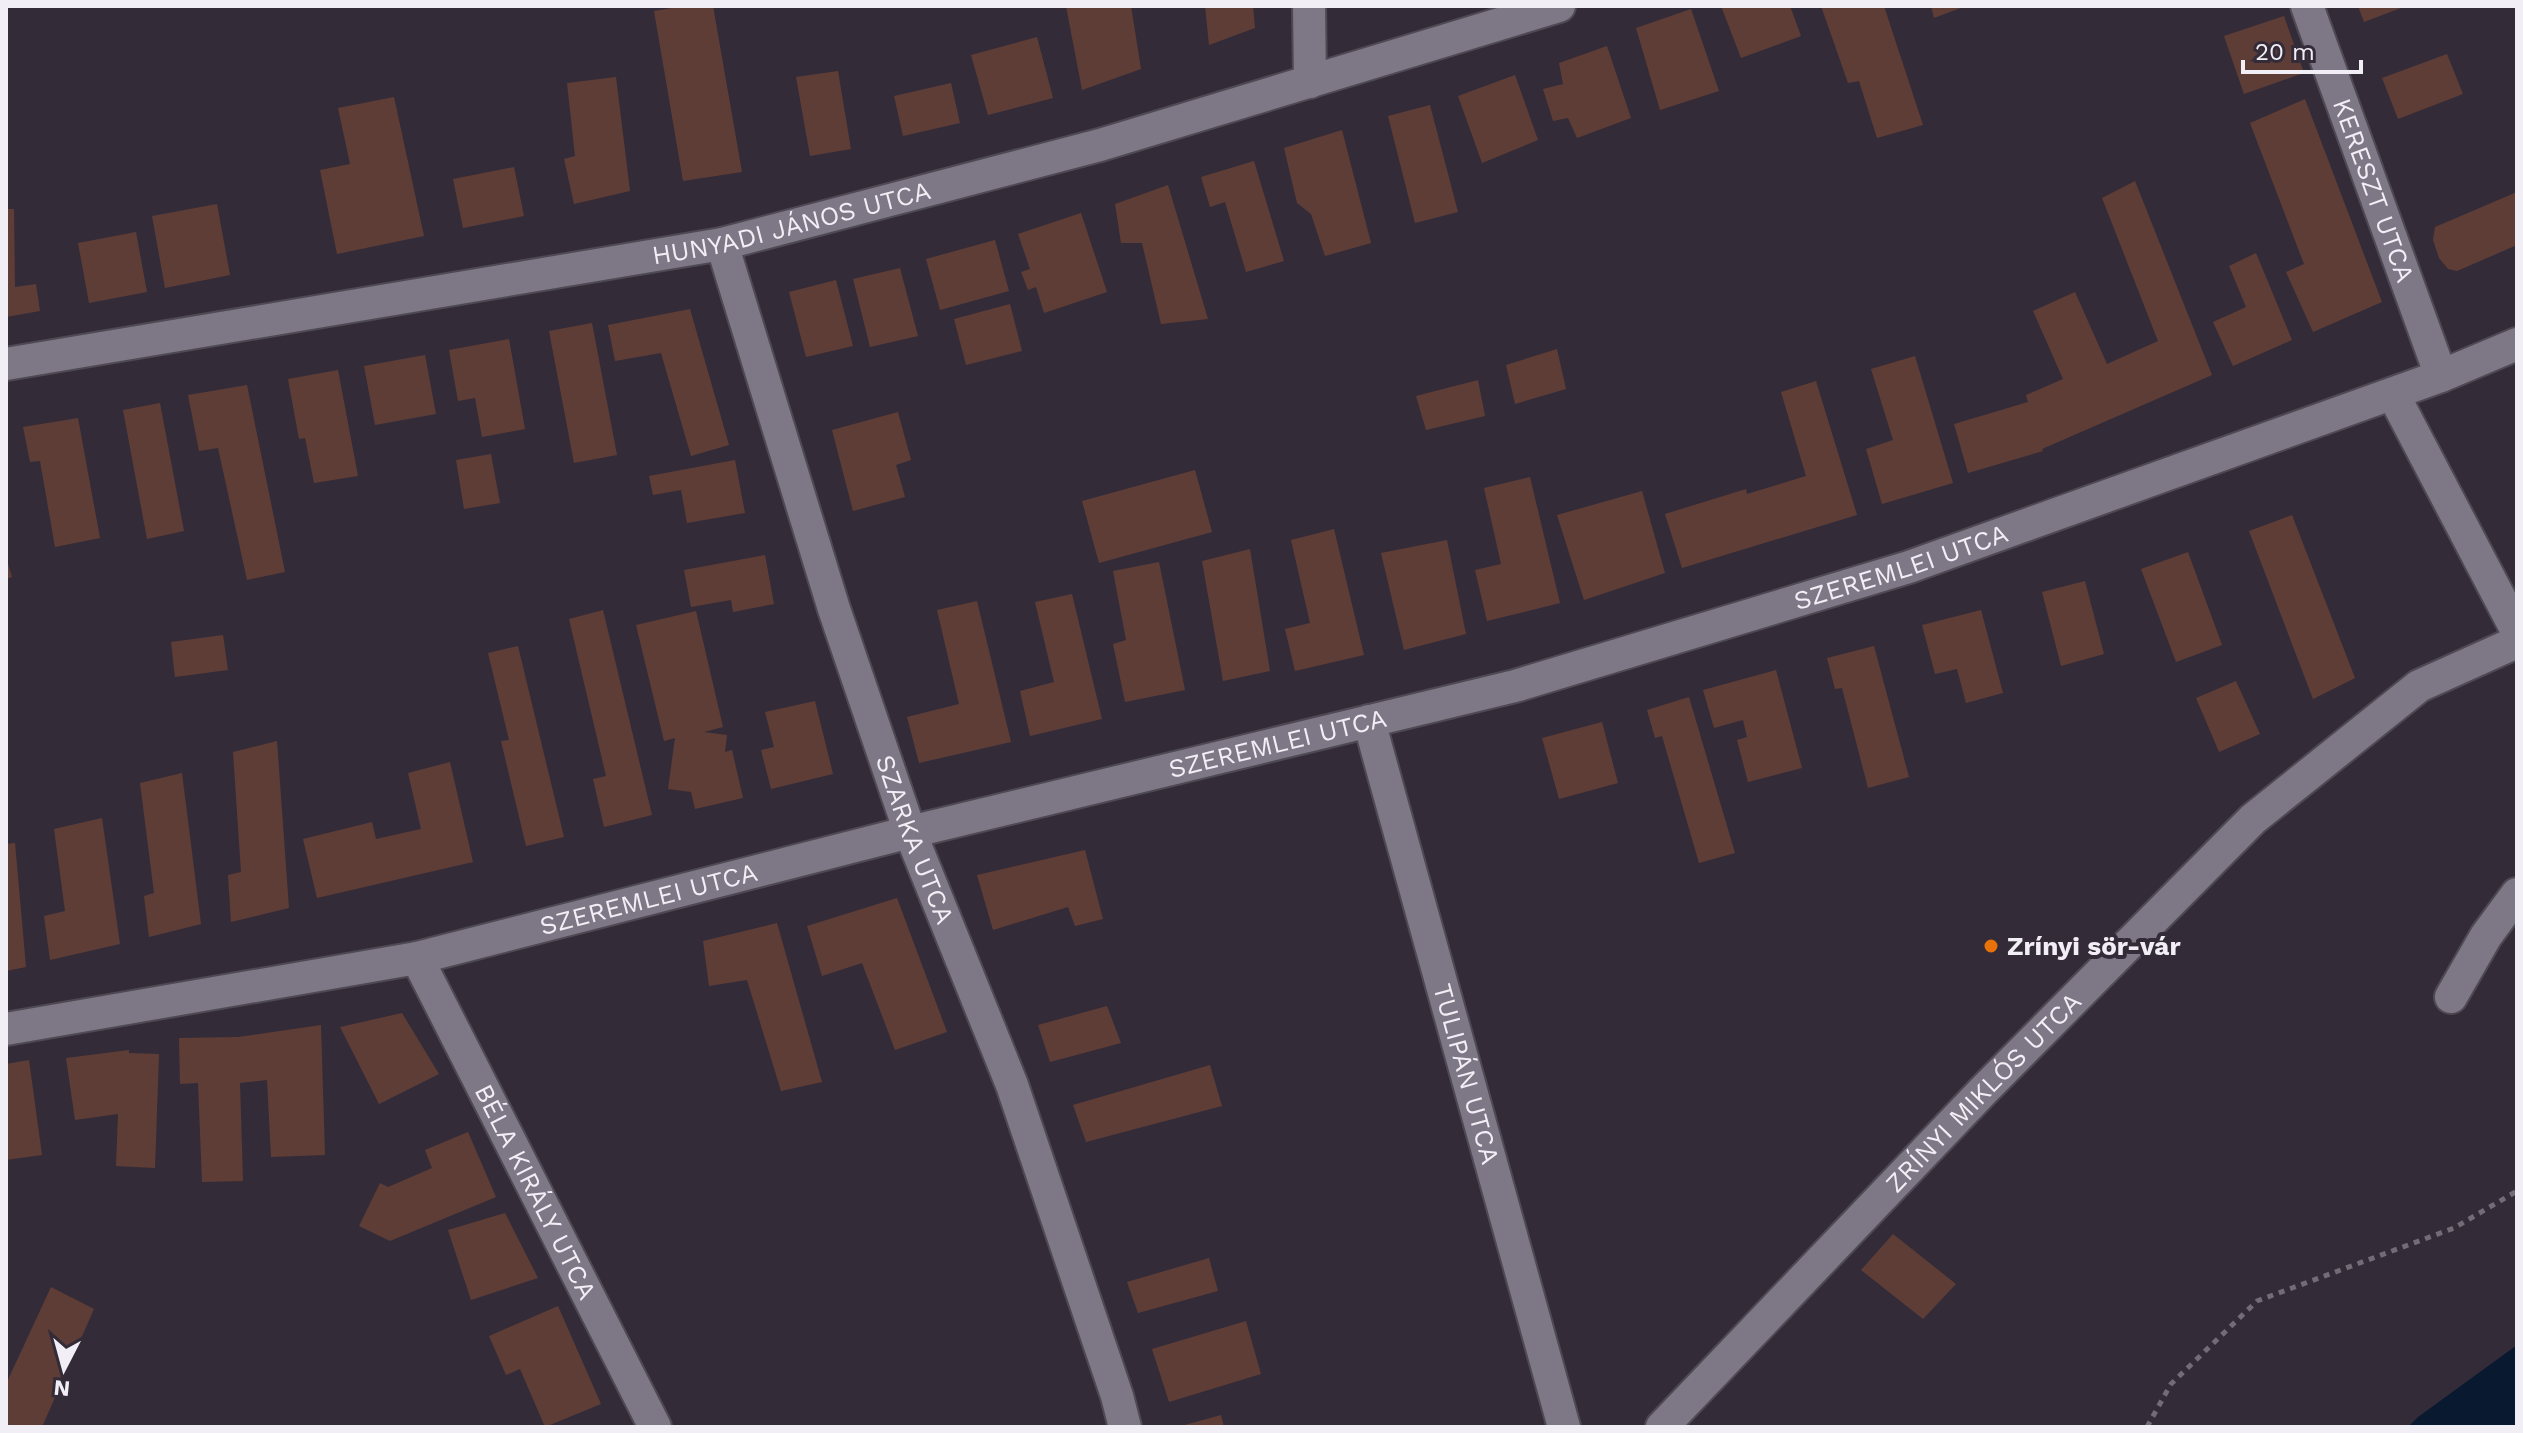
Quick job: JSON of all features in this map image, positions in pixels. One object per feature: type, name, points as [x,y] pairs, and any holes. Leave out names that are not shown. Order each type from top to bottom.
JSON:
[{"type":"street","points":[[1309,6],[1310,82]]},
{"type":"street","name":"HUNYADI JÁNOS UTCA","points":[[6,364],[722,244],[1100,145],[1559,6]]},
{"type":"street","name":"KERESZT UTCA","points":[[2307,6],[2441,376]]},
{"type":"street","name":"SZARKA UTCA","points":[[722,244],[834,609],[910,832],[1012,1085],[1125,1427]]},
{"type":"street","name":"SZEREMLEI UTCA","points":[[6,1029],[417,958],[910,832],[1515,686],[1909,567],[2393,394],[2517,344]]},
{"type":"street","points":[[2393,394],[2517,631]]},
{"type":"street","name":"ZRÍNYI MIKLÓS UTCA","points":[[1662,1427],[1983,1091],[2253,819],[2419,686],[2517,642]]},
{"type":"street","name":"TULIPÁN UTCA","points":[[1369,721],[1564,1427]]},
{"type":"street","points":[[2451,997],[2486,936],[2517,894]]},
{"type":"street","name":"BÉLA KIRÁLY UTCA","points":[[417,958],[655,1427]]},
{"type":"path","points":[[2147,1427],[2171,1384],[2257,1301],[2454,1228],[2517,1191]]},
{"type":"water","points":[[2517,1345],[2517,1427],[2408,1427],[2418,1417]]},
{"type":"building","points":[[684,6],[713,6],[742,172],[683,181],[654,11]]},
{"type":"building","points":[[1066,6],[1131,6],[1141,69],[1082,90]]},
{"type":"building","points":[[1205,6],[1253,6],[1255,28],[1209,45]]},
{"type":"building","points":[[1721,6],[1790,6],[1801,36],[1741,58]]},
{"type":"building","points":[[1821,6],[1884,6],[1923,125],[1877,138],[1859,81],[1848,83]]},
{"type":"building","points":[[1931,6],[1966,6],[1934,18]]},
{"type":"building","points":[[2358,6],[2406,6],[2364,22]]},
{"type":"building","points":[[1691,9],[1719,91],[1660,110],[1636,28]]},
{"type":"building","points":[[2284,16],[2304,73],[2244,94],[2224,36]]},
{"type":"building","points":[[1037,37],[1053,98],[988,115],[971,55]]},
{"type":"building","points":[[1607,46],[1631,118],[1577,138],[1568,118],[1553,121],[1543,89],[1563,84],[1559,63]]},
{"type":"building","points":[[2447,54],[2463,94],[2398,119],[2382,78]]},
{"type":"building","points":[[838,71],[851,149],[810,156],[796,77]]},
{"type":"building","points":[[1515,75],[1538,140],[1482,163],[1458,96]]},
{"type":"building","points":[[616,77],[630,191],[574,204],[564,159],[575,156],[567,83]]},
{"type":"building","points":[[951,83],[960,123],[903,136],[894,96]]},
{"type":"building","points":[[394,97],[424,236],[337,254],[320,170],[350,164],[338,108]]},
{"type":"building","points":[[2305,99],[2382,302],[2313,332],[2286,272],[2304,264],[2250,123]]},
{"type":"building","points":[[1430,105],[1458,212],[1415,223],[1388,116]]},
{"type":"building","points":[[1342,130],[1371,243],[1325,256],[1311,214],[1297,203],[1284,148]]},
{"type":"building","points":[[1254,161],[1284,261],[1246,272],[1225,202],[1210,207],[1201,177]]},
{"type":"building","points":[[514,167],[524,216],[463,228],[453,179]]},
{"type":"building","points":[[2135,181],[2212,375],[2043,451],[1968,473],[1954,424],[2028,402],[2026,395],[2063,379],[2033,311],[2075,292],[2107,364],[2158,341],[2102,198]]},
{"type":"building","points":[[1168,185],[1208,319],[1161,324],[1142,243],[1121,243],[1115,204]]},
{"type":"building","points":[[2517,192],[2517,245],[2457,271],[2448,269],[2439,258],[2433,240],[2435,227]]},
{"type":"building","points":[[217,204],[230,275],[165,288],[152,216]]},
{"type":"building","points":[[6,209],[14,209],[15,287],[36,284],[40,311],[6,317]]},
{"type":"building","points":[[1081,213],[1107,292],[1044,313],[1036,287],[1028,290],[1021,272],[1030,269],[1018,234]]},
{"type":"building","points":[[136,232],[147,292],[89,303],[78,243]]},
{"type":"building","points":[[995,240],[1009,291],[940,310],[926,259]]},
{"type":"building","points":[[2256,253],[2292,340],[2233,366],[2213,322],[2246,307],[2229,266]]},
{"type":"building","points":[[900,268],[918,336],[870,347],[853,279]]},
{"type":"building","points":[[836,280],[853,346],[806,357],[789,292]]},
{"type":"building","points":[[1010,304],[1022,351],[966,365],[954,319]]},
{"type":"building","points":[[690,309],[729,445],[691,456],[661,353],[615,361],[608,325]]},
{"type":"building","points":[[592,323],[617,455],[574,463],[549,331]]},
{"type":"building","points":[[509,339],[525,429],[482,437],[475,398],[458,401],[449,350]]},
{"type":"building","points":[[1557,349],[1566,389],[1515,404],[1506,365]]},
{"type":"building","points":[[425,355],[436,414],[375,425],[364,366]]},
{"type":"building","points":[[1915,356],[1953,483],[1882,504],[1866,449],[1893,440],[1871,369]]},
{"type":"building","points":[[338,370],[358,476],[314,483],[305,438],[299,439],[288,379]]},
{"type":"building","points":[[1478,380],[1485,416],[1426,430],[1416,396]]},
{"type":"building","points":[[1816,381],[1857,515],[1682,568],[1665,514],[1746,489],[1747,494],[1806,476],[1781,392]]},
{"type":"building","points":[[247,385],[285,572],[247,580],[218,448],[199,451],[188,395]]},
{"type":"building","points":[[160,403],[184,531],[147,539],[123,410]]},
{"type":"building","points":[[898,412],[911,460],[896,465],[905,497],[853,511],[832,430]]},
{"type":"building","points":[[78,418],[100,538],[55,547],[40,461],[30,462],[23,427]]},
{"type":"building","points":[[491,454],[500,503],[464,509],[456,460]]},
{"type":"building","points":[[735,460],[745,513],[687,523],[681,490],[653,495],[649,476]]},
{"type":"building","points":[[1195,470],[1212,532],[1099,563],[1082,501]]},
{"type":"building","points":[[1530,477],[1560,603],[1487,621],[1475,570],[1501,564],[1484,488]]},
{"type":"building","points":[[1642,491],[1665,573],[1584,600],[1557,515]]},
{"type":"building","points":[[2292,515],[2355,678],[2313,699],[2249,531]]},
{"type":"building","points":[[1334,529],[1364,655],[1295,671],[1285,629],[1310,623],[1291,540]]},
{"type":"building","points":[[1447,540],[1466,634],[1404,650],[1381,553]]},
{"type":"building","points":[[1250,549],[1270,671],[1223,681],[1202,561]]},
{"type":"building","points":[[2188,552],[2222,645],[2176,662],[2141,569]]},
{"type":"building","points":[[765,555],[774,604],[733,612],[731,600],[691,607],[684,570]]},
{"type":"building","points":[[6,557],[12,577],[6,579]]},
{"type":"building","points":[[1159,562],[1185,690],[1125,702],[1113,644],[1126,640],[1113,571]]},
{"type":"building","points":[[2085,581],[2104,654],[2061,666],[2042,592]]},
{"type":"building","points":[[1072,594],[1102,719],[1030,736],[1020,691],[1054,682],[1035,602]]},
{"type":"building","points":[[977,601],[1011,742],[919,763],[907,717],[959,704],[937,610]]},
{"type":"building","points":[[603,610],[652,815],[604,827],[593,779],[606,776],[569,619]]},
{"type":"building","points":[[1981,610],[2003,693],[1966,703],[1957,669],[1935,674],[1922,625]]},
{"type":"building","points":[[696,611],[723,727],[704,732],[727,735],[725,752],[732,750],[743,798],[695,809],[691,792],[668,789],[675,738],[664,741],[636,625]]},
{"type":"building","points":[[223,635],[228,670],[175,677],[171,642]]},
{"type":"building","points":[[518,646],[564,837],[526,846],[501,741],[509,740],[488,653]]},
{"type":"building","points":[[1874,646],[1909,777],[1868,788],[1842,688],[1835,689],[1827,658]]},
{"type":"building","points":[[1776,670],[1802,768],[1748,782],[1737,740],[1747,737],[1743,720],[1714,728],[1703,690]]},
{"type":"building","points":[[2236,681],[2260,734],[2219,752],[2196,698]]},
{"type":"building","points":[[1689,697],[1735,853],[1699,863],[1662,736],[1655,738],[1647,710]]},
{"type":"building","points":[[815,701],[833,774],[771,789],[761,750],[774,747],[765,712]]},
{"type":"building","points":[[1602,722],[1618,783],[1559,799],[1542,738]]},
{"type":"building","points":[[277,741],[289,908],[231,922],[228,875],[241,872],[233,752]]},
{"type":"building","points":[[450,762],[473,862],[317,898],[303,839],[372,822],[376,839],[421,829],[408,773]]},
{"type":"building","points":[[182,773],[201,924],[149,937],[144,896],[154,893],[140,783]]},
{"type":"building","points":[[102,818],[120,944],[50,960],[44,916],[65,911],[54,829]]},
{"type":"building","points":[[15,843],[26,967],[6,971],[6,844]]},
{"type":"building","points":[[1085,850],[1103,919],[1075,926],[1068,907],[993,930],[977,875]]},
{"type":"building","points":[[897,898],[947,1032],[895,1050],[862,963],[822,976],[807,926]]},
{"type":"building","points":[[777,923],[822,1082],[781,1091],[747,980],[709,986],[703,941]]},
{"type":"building","points":[[1107,1006],[1121,1043],[1050,1062],[1038,1025]]},
{"type":"building","points":[[402,1013],[439,1074],[379,1104],[340,1027]]},
{"type":"building","points":[[321,1025],[325,1155],[271,1157],[267,1080],[240,1083],[243,1181],[202,1182],[198,1083],[180,1084],[179,1038],[238,1037]]},
{"type":"building","points":[[129,1050],[129,1053],[159,1054],[155,1168],[116,1166],[118,1114],[75,1120],[66,1058]]},
{"type":"building","points":[[29,1060],[42,1155],[6,1160],[6,1064]]},
{"type":"building","points":[[1210,1065],[1222,1106],[1086,1142],[1073,1105]]},
{"type":"building","points":[[468,1132],[496,1197],[390,1241],[359,1226],[380,1183],[388,1187],[432,1168],[425,1150]]},
{"type":"building","points":[[505,1213],[538,1278],[471,1300],[448,1230]]},
{"type":"building","points":[[1893,1234],[1956,1284],[1923,1319],[1861,1270]]},
{"type":"building","points":[[1209,1258],[1218,1291],[1138,1313],[1127,1282]]},
{"type":"building","points":[[51,1287],[94,1309],[42,1427],[6,1427],[6,1384]]},
{"type":"building","points":[[558,1306],[601,1404],[545,1427],[520,1369],[506,1375],[489,1336]]},
{"type":"building","points":[[1246,1321],[1261,1374],[1169,1402],[1152,1349]]},
{"type":"building","points":[[1221,1415],[1224,1427],[1181,1427],[1181,1426]]},
{"type":"place","name":"Zrínyi sör-vár","points":[[1991,946]]}]
